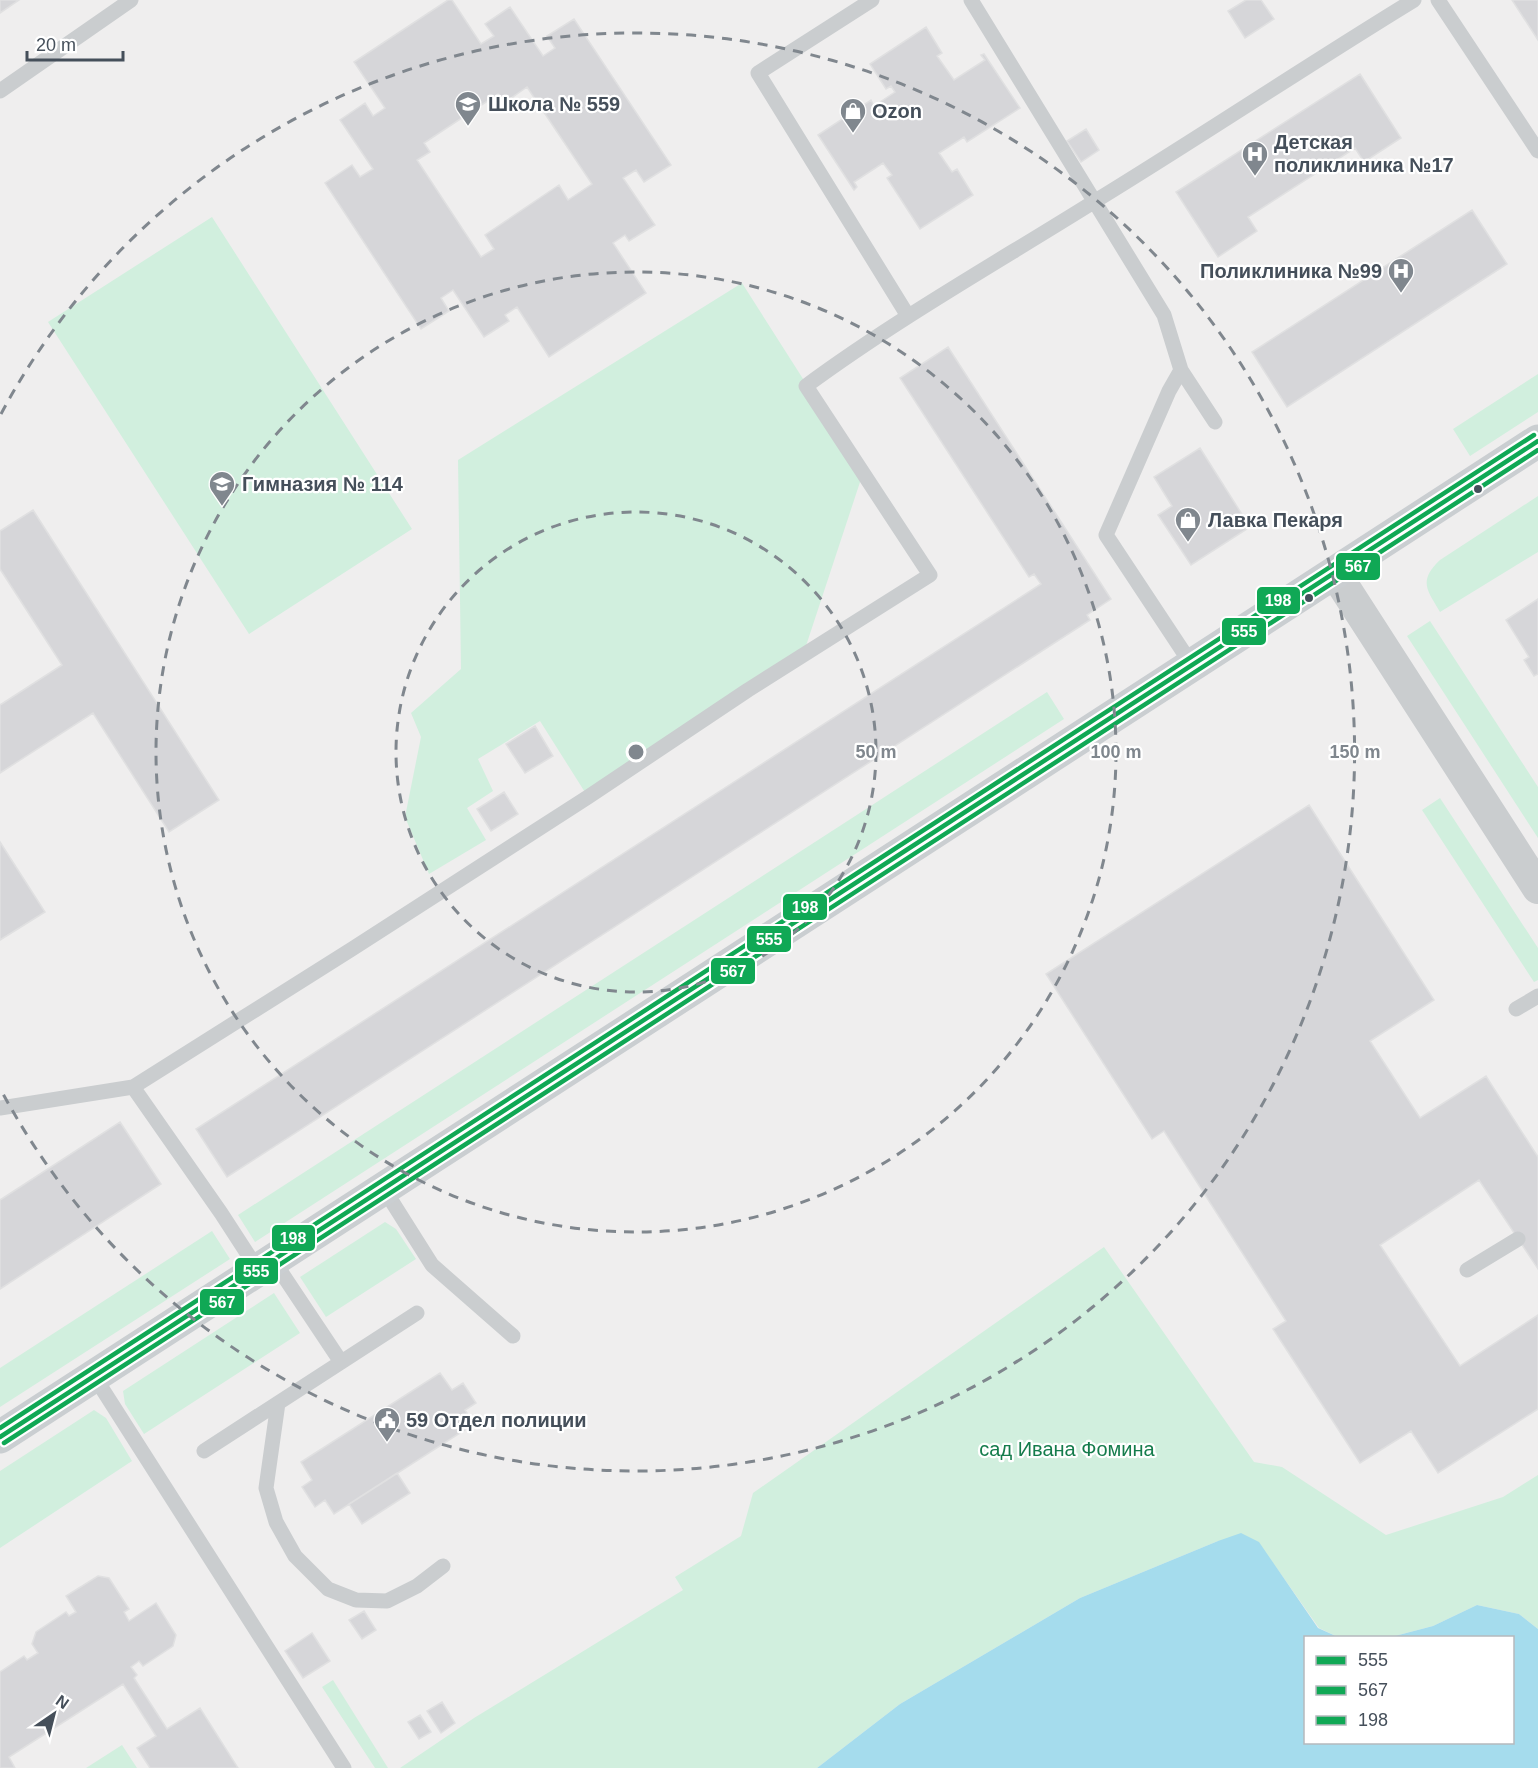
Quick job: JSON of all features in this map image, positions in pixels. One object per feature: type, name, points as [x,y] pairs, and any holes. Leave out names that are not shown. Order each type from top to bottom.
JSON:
[{"type":"street","points":[[0,1437],[1538,441]]},
{"type":"street","points":[[1335,573],[1538,888]]},
{"type":"lane","points":[[0,91],[131,0]]},
{"type":"lane","points":[[872,0],[758,73],[908,316]]},
{"type":"lane","points":[[970,0],[1164,315],[1181,370],[1215,422]]},
{"type":"lane","points":[[0,1108],[134,1087],[362,943],[748,690],[930,575],[806,386],[908,316],[1095,202],[1414,0]]},
{"type":"lane","points":[[1438,0],[1538,151]]},
{"type":"lane","points":[[1181,370],[1168,391],[1106,535],[1192,665]]},
{"type":"lane","points":[[1516,1009],[1538,996]]},
{"type":"lane","points":[[134,1087],[221,1213],[341,1362]]},
{"type":"lane","points":[[384,1189],[432,1265],[513,1336]]},
{"type":"lane","points":[[1467,1270],[1518,1239]]},
{"type":"lane","points":[[204,1451],[417,1313]]},
{"type":"lane","points":[[94,1376],[344,1768]]},
{"type":"lane","points":[[278,1403],[266,1488],[276,1522],[295,1556],[303,1565],[328,1589],[356,1600],[387,1601],[417,1586],[444,1566]]},
{"type":"green space","points":[[212,217],[412,529],[249,634],[48,322]]},
{"type":"green space","points":[[742,283],[863,473],[802,658],[588,797],[540,721],[478,759],[493,791],[467,808],[486,840],[429,874],[405,817],[421,737],[411,713],[461,669],[458,460]]},
{"type":"green space","points":[[1538,374],[1538,412],[1470,456],[1453,429]]},
{"type":"green space","points":[[1538,496],[1538,552],[1440,612],[1427,586],[1427,580],[1433,567],[1440,560]]},
{"type":"green space","points":[[1430,621],[1538,787],[1538,838],[1407,636]]},
{"type":"green space","points":[[1047,692],[1064,719],[255,1242],[238,1215]]},
{"type":"green space","points":[[1440,798],[1538,948],[1538,980],[1534,982],[1422,810]]},
{"type":"green space","points":[[385,1222],[396,1229],[416,1259],[326,1317],[300,1277]]},
{"type":"green space","points":[[212,1231],[230,1259],[0,1407],[0,1368]]},
{"type":"green space","name":"сад Ивана Фомина","points":[[1104,1247],[1254,1462],[1282,1467],[1386,1535],[1503,1497],[1538,1475],[1538,1629],[1519,1614],[1477,1605],[1433,1626],[1395,1636],[1336,1636],[1319,1628],[1271,1560],[1218,1541],[1080,1598],[900,1704],[817,1768],[400,1768],[474,1718],[683,1590],[675,1577],[741,1536],[753,1493]]},
{"type":"green space","points":[[274,1293],[300,1333],[144,1434],[125,1404],[123,1391]]},
{"type":"green space","points":[[94,1410],[106,1418],[132,1461],[0,1548],[0,1471]]},
{"type":"green space","points":[[333,1680],[388,1768],[375,1768],[322,1687]]},
{"type":"green space","points":[[122,1745],[137,1768],[86,1768]]},
{"type":"water","points":[[1241,1533],[1259,1542],[1318,1628],[1336,1636],[1304,1636],[1304,1744],[1514,1744],[1514,1636],[1395,1636],[1433,1626],[1477,1605],[1519,1614],[1538,1629],[1538,1768],[817,1768],[900,1704],[1080,1598]]},
{"type":"building","points":[[0,0],[19,0],[0,13]]},
{"type":"building","points":[[448,0],[452,0],[481,44],[494,36],[485,24],[510,7],[543,56],[555,48],[547,36],[574,19],[671,165],[644,182],[636,170],[623,178],[655,225],[629,241],[625,235],[613,243],[646,293],[549,357],[517,307],[505,315],[509,321],[484,337],[453,290],[441,298],[449,311],[421,329],[325,183],[352,165],[360,177],[373,169],[340,120],[365,103],[373,116],[385,108],[354,62]],"holes":[[[527,87],[592,184],[568,200],[559,185],[485,235],[494,249],[481,257],[417,160],[430,152],[424,143],[498,94],[504,103]]]},
{"type":"building","points":[[1246,0],[1261,0],[1274,19],[1245,38],[1228,11]]},
{"type":"building","points":[[1512,0],[1538,0],[1538,40]]},
{"type":"building","points":[[926,27],[942,53],[937,56],[954,80],[985,60],[981,55],[984,54],[1020,108],[967,142],[964,137],[939,153],[952,172],[957,169],[973,195],[920,229],[887,178],[892,175],[883,163],[854,182],[857,187],[854,190],[818,135],[871,100],[874,106],[895,92],[891,86],[886,89],[870,64]]},
{"type":"building","name":"Детская поликлиника №17","points":[[1360,74],[1401,138],[1364,162],[1355,148],[1248,217],[1257,231],[1218,257],[1176,192]]},
{"type":"building","points":[[1086,129],[1099,150],[1081,162],[1067,141]]},
{"type":"building","name":"Поликлиника №99","points":[[1472,210],[1507,264],[1287,407],[1252,352]]},
{"type":"building","points":[[948,347],[1111,599],[1087,615],[1090,620],[227,1177],[196,1129],[1041,584],[1034,574],[1029,577],[900,378]]},
{"type":"building","points":[[1200,448],[1250,527],[1191,565],[1158,515],[1172,506],[1154,477]]},
{"type":"building","points":[[33,510],[219,800],[169,832],[93,713],[0,773],[0,705],[62,665],[0,569],[0,531]]},
{"type":"building","points":[[1538,599],[1538,674],[1534,676],[1524,660],[1529,657],[1506,620]]},
{"type":"building","points":[[535,726],[553,756],[525,773],[506,744]]},
{"type":"building","points":[[504,792],[518,814],[491,831],[477,809]]},
{"type":"building","points":[[1309,805],[1434,1000],[1370,1041],[1420,1118],[1486,1076],[1538,1157],[1538,1269],[1479,1180],[1380,1245],[1460,1366],[1538,1315],[1538,1409],[1438,1473],[1411,1431],[1360,1463],[1273,1329],[1286,1321],[1164,1131],[1152,1139],[1046,974]]},
{"type":"building","points":[[0,842],[45,912],[0,940]]},
{"type":"building","points":[[120,1122],[161,1184],[0,1289],[0,1200]]},
{"type":"building","name":"59 Отдел полиции","points":[[440,1373],[452,1390],[463,1383],[476,1403],[465,1410],[474,1424],[334,1514],[325,1500],[315,1507],[302,1487],[312,1480],[301,1462]]},
{"type":"building","points":[[397,1473],[410,1493],[362,1524],[349,1504]]},
{"type":"building","points":[[98,1576],[109,1578],[129,1609],[124,1612],[129,1621],[156,1603],[176,1635],[173,1646],[143,1666],[139,1661],[131,1667],[137,1675],[134,1678],[167,1729],[200,1708],[238,1768],[150,1768],[137,1748],[156,1736],[123,1684],[9,1757],[15,1768],[0,1768],[0,1672],[24,1656],[27,1660],[38,1653],[32,1644],[36,1632],[66,1612],[69,1616],[76,1612],[66,1596]]},
{"type":"building","points":[[364,1611],[376,1630],[362,1639],[349,1620]]},
{"type":"building","points":[[312,1633],[330,1661],[303,1678],[285,1651]]},
{"type":"building","points":[[442,1702],[455,1723],[441,1733],[427,1711]]},
{"type":"building","points":[[420,1715],[431,1732],[419,1739],[408,1722]]},
{"type":"transit line","name":"198","points":[[0,1428],[1534,435]]},
{"type":"transit line","name":"555","points":[[0,1437],[1538,441]]},
{"type":"transit line","name":"567","points":[[4,1443],[1538,450]]},
{"type":"place","name":"Школа № 559","points":[[468,127]]},
{"type":"place","name":"Ozon","points":[[853,134]]},
{"type":"place","name":"Детская поликлиника №17","points":[[1255,177]]},
{"type":"place","name":"Поликлиника №99","points":[[1401,294]]},
{"type":"place","name":"Гимназия № 114","points":[[222,507]]},
{"type":"place","name":"Лавка Пекаря","points":[[1188,543]]},
{"type":"place","name":"59 Отдел полиции","points":[[387,1443]]}]
